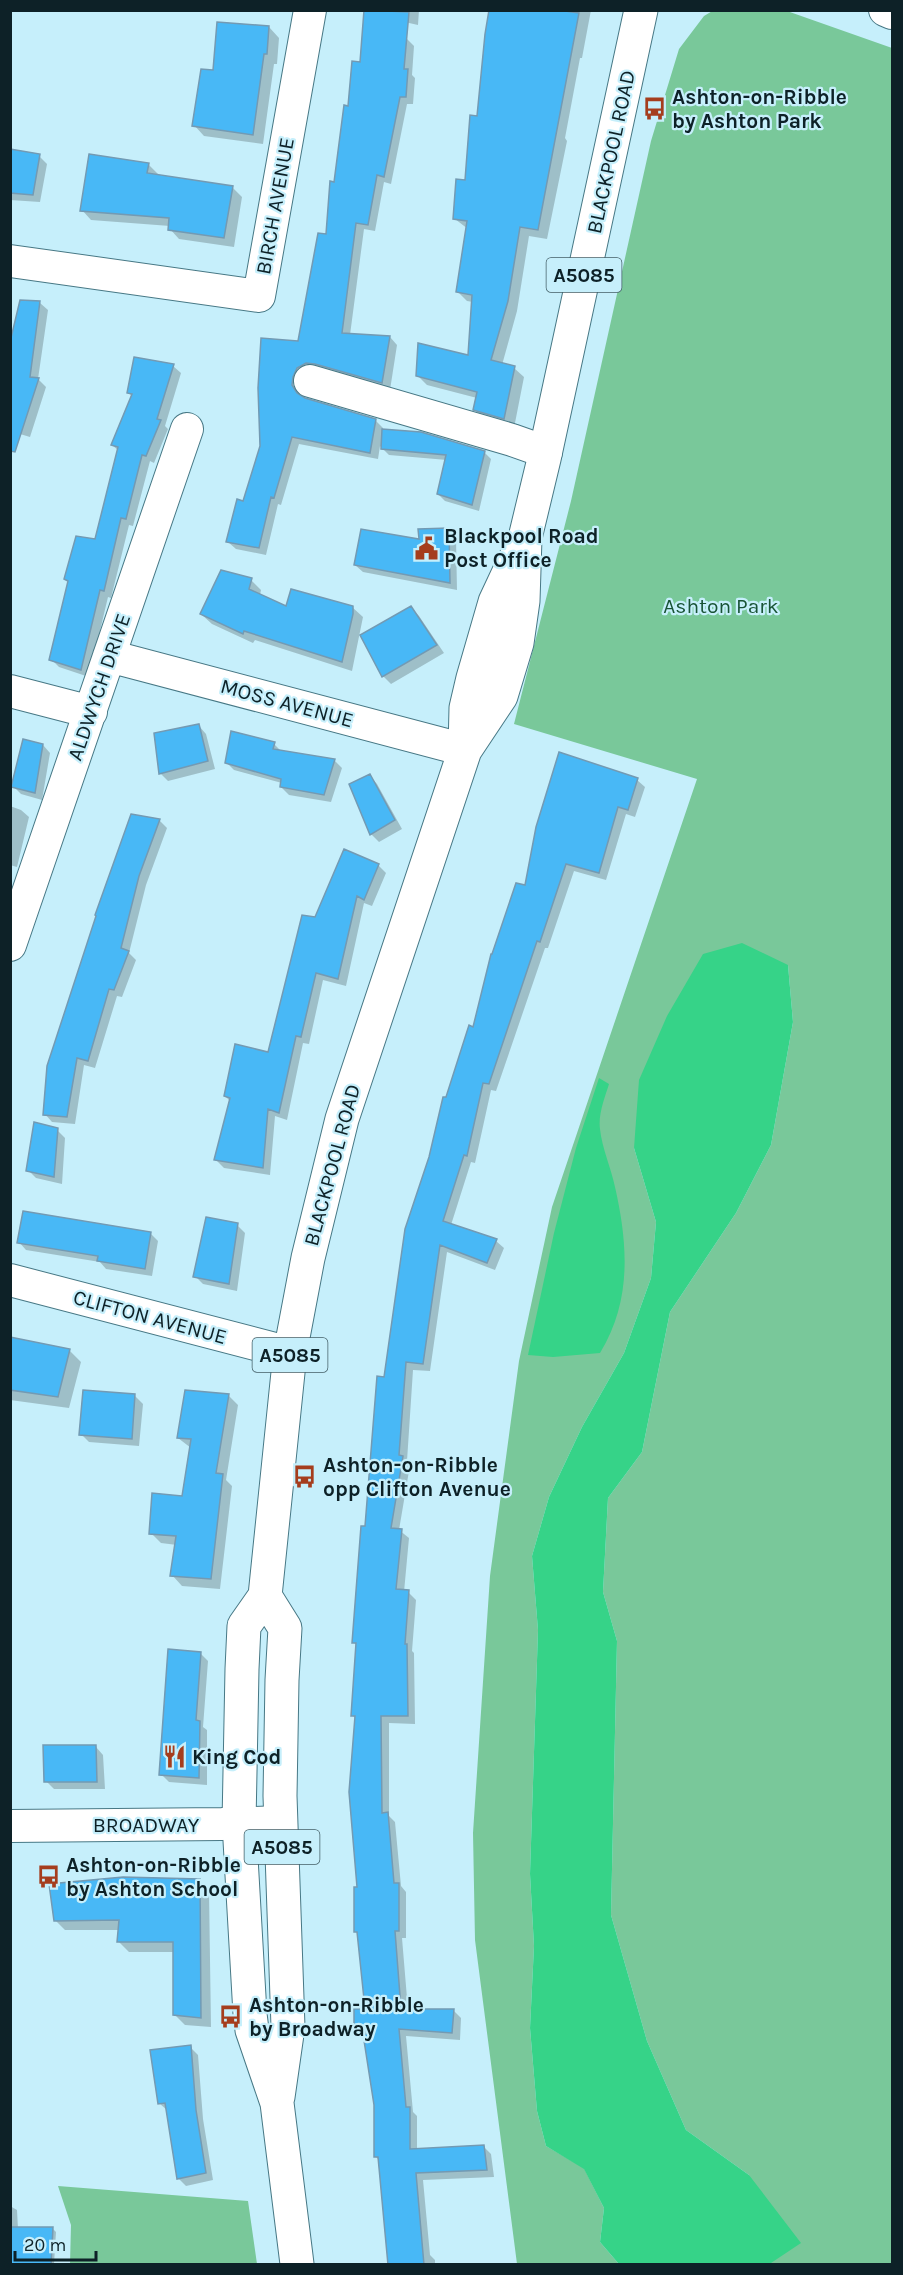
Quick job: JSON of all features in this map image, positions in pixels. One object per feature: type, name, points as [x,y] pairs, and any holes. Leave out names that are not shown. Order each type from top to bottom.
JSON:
[{"type":"highway","name":"BLACKPOOL ROAD","points":[[266,1596],[290,1353],[308,1258],[342,1119],[465,750],[501,696],[517,643],[523,601],[525,538],[546,452],[642,10]]},
{"type":"highway","name":"A5085","points":[[277,2103],[288,2027],[281,1822],[281,1694],[285,1628],[266,1596],[244,1626],[239,1823],[252,2030],[277,2103],[297,2265]]},
{"type":"street","name":"BIRCH AVENUE","points":[[10,261],[259,296],[309,10]]},
{"type":"street","points":[[885,10],[892,13]]},
{"type":"street","points":[[310,381],[546,452]]},
{"type":"street","name":"ALDWYCH DRIVE","points":[[10,945],[187,429]]},
{"type":"street","name":"MOSS AVENUE","points":[[109,656],[465,750]]},
{"type":"street","points":[[10,691],[91,712]]},
{"type":"street","name":"CLIFTON AVENUE","points":[[10,1280],[290,1353]]},
{"type":"street","name":"BROADWAY","points":[[10,1826],[281,1822]]},
{"type":"green space","name":"Ashton Park","points":[[714,10],[787,11],[892,48],[892,2264],[765,2264],[771,2263],[749,2175],[686,2130],[647,2041],[611,1915],[617,1641],[603,1592],[608,1498],[642,1452],[670,1312],[736,1213],[771,1145],[793,1022],[788,965],[634,1148],[656,1222],[651,1278],[624,1353],[582,1427],[549,1497],[532,1556],[538,1630],[530,1874],[534,1946],[530,2028],[537,2111],[546,2146],[584,2168],[604,2208],[600,2242],[618,2263],[624,2264],[517,2264],[475,1940],[473,1833],[490,1576],[519,1361],[552,1207],[697,779],[514,724],[571,501],[651,141],[679,49],[704,16]]},
{"type":"green space","points":[[742,943],[788,965],[793,1022],[771,1145],[736,1213],[670,1312],[642,1452],[608,1498],[603,1592],[617,1641],[611,1915],[647,2041],[686,2130],[749,2175],[801,2243],[771,2263],[765,2264],[624,2264],[618,2263],[600,2242],[604,2208],[584,2169],[546,2146],[537,2111],[530,2028],[534,1946],[530,1874],[538,1630],[532,1556],[549,1497],[582,1427],[624,1353],[651,1278],[656,1222],[634,1148],[639,1080],[667,1016],[703,954]]},
{"type":"green space","points":[[599,1078],[609,1084],[601,1112],[600,1129],[623,1230],[624,1272],[618,1313],[600,1353],[553,1357],[528,1355],[554,1233],[576,1148]]},
{"type":"green space","points":[[58,2186],[248,2201],[257,2264],[70,2264],[71,2225]]},
{"type":"building","points":[[364,10],[409,12],[404,69],[408,69],[406,97],[400,97],[384,177],[377,175],[368,225],[356,223],[342,333],[390,336],[382,383],[306,363],[297,368],[292,385],[297,393],[305,398],[376,419],[370,453],[292,437],[274,498],[271,497],[259,548],[226,542],[237,499],[243,501],[260,446],[258,388],[261,338],[298,341],[318,233],[326,234],[330,181],[334,182],[344,105],[348,106],[352,61],[360,62]]},
{"type":"building","points":[[489,10],[558,10],[579,13],[538,230],[520,227],[508,301],[491,360],[515,366],[504,419],[473,410],[477,392],[416,376],[418,343],[468,355],[472,295],[456,292],[467,221],[453,219],[456,179],[465,180],[470,115],[477,116]]},
{"type":"building","points":[[217,22],[269,26],[267,54],[264,54],[253,135],[192,126],[201,69],[213,70]]},
{"type":"building","points":[[10,149],[40,154],[33,195],[10,193]]},
{"type":"building","points":[[89,154],[149,163],[147,173],[233,186],[224,238],[168,230],[169,218],[80,211]]},
{"type":"building","points":[[20,300],[40,301],[30,377],[39,378],[15,452],[10,451],[10,342]]},
{"type":"building","points":[[134,357],[174,364],[157,419],[161,420],[146,456],[142,455],[126,519],[121,518],[104,591],[100,590],[81,670],[49,660],[68,581],[64,579],[76,536],[95,539],[118,447],[111,445],[132,394],[127,393]]},
{"type":"building","points":[[382,429],[421,432],[485,451],[472,505],[437,494],[446,455],[381,449]]},
{"type":"building","points":[[449,528],[450,583],[354,565],[361,529],[419,539],[418,529]]},
{"type":"building","points":[[221,570],[252,578],[249,589],[286,606],[291,589],[353,606],[342,662],[244,631],[243,634],[200,614]]},
{"type":"building","points":[[411,606],[437,645],[382,677],[360,635]]},
{"type":"building","points":[[199,724],[208,761],[159,774],[154,733]]},
{"type":"building","points":[[231,731],[275,742],[273,749],[335,759],[324,795],[280,787],[281,779],[225,763]]},
{"type":"building","points":[[23,739],[43,744],[35,793],[11,787]]},
{"type":"building","points":[[559,752],[638,778],[628,810],[618,807],[599,873],[566,864],[540,942],[537,941],[489,1084],[483,1083],[467,1156],[464,1155],[443,1221],[497,1239],[487,1263],[440,1245],[423,1364],[406,1362],[399,1455],[403,1456],[391,1528],[402,1529],[396,1589],[409,1590],[405,1644],[407,1644],[408,1716],[381,1716],[382,1813],[388,1812],[394,1883],[399,1883],[399,1931],[395,1931],[401,2009],[454,2009],[452,2033],[399,2029],[406,2107],[410,2107],[410,2149],[484,2145],[487,2170],[416,2173],[424,2265],[388,2265],[378,2157],[374,2157],[374,2105],[363,2034],[367,2034],[366,2026],[354,2025],[354,2009],[365,2009],[357,1932],[354,1932],[354,1887],[357,1887],[349,1792],[355,1716],[351,1716],[356,1643],[352,1643],[361,1526],[365,1526],[377,1376],[384,1377],[405,1229],[429,1157],[443,1097],[446,1097],[469,1025],[473,1027],[491,954],[516,883],[525,885],[536,827]]},
{"type":"building","points":[[370,774],[395,820],[370,835],[349,784]]},
{"type":"building","points":[[131,814],[160,819],[139,876],[121,948],[129,951],[114,990],[109,989],[88,1061],[77,1058],[67,1117],[43,1115],[47,1066],[95,915]]},
{"type":"building","points":[[344,849],[379,864],[364,900],[357,896],[338,979],[316,973],[301,1037],[296,1036],[279,1113],[268,1109],[263,1168],[214,1160],[230,1098],[224,1096],[235,1044],[268,1052],[302,915],[315,917]]},
{"type":"building","points":[[34,1122],[58,1128],[54,1177],[26,1171]]},
{"type":"building","points":[[23,1211],[151,1232],[145,1269],[97,1261],[98,1256],[17,1243]]},
{"type":"building","points":[[206,1217],[238,1223],[229,1284],[193,1277]]},
{"type":"building","points":[[10,1337],[70,1349],[58,1397],[10,1390]]},
{"type":"building","points":[[83,1390],[135,1394],[132,1439],[79,1435]]},
{"type":"building","points":[[185,1390],[229,1394],[216,1473],[223,1474],[211,1579],[170,1576],[176,1536],[149,1534],[152,1493],[182,1496],[191,1439],[177,1438]]},
{"type":"building","points":[[168,1649],[201,1652],[196,1720],[200,1721],[199,1778],[159,1775]]},
{"type":"building","points":[[43,1745],[96,1745],[97,1782],[44,1782]]},
{"type":"building","points":[[123,1877],[200,1879],[201,2018],[173,2015],[173,1942],[117,1942],[119,1920],[54,1921],[49,1884]]},
{"type":"building","points":[[191,2045],[196,2110],[206,2173],[177,2179],[165,2103],[158,2104],[150,2050]]},
{"type":"building","points":[[10,2227],[53,2227],[51,2265],[10,2265]]},
{"type":"place","name":"Ashton-on-Ribble by Ashton Park","points":[[654,109]]},
{"type":"place","name":"Blackpool Road Post Office","points":[[426,548]]},
{"type":"place","name":"Ashton-on-Ribble opp Clifton Avenue","points":[[305,1477]]},
{"type":"place","name":"King Cod","points":[[174,1757]]},
{"type":"place","name":"Ashton-on-Ribble by Ashton School","points":[[48,1877]]},
{"type":"place","name":"Ashton-on-Ribble by Broadway","points":[[231,2017]]}]
